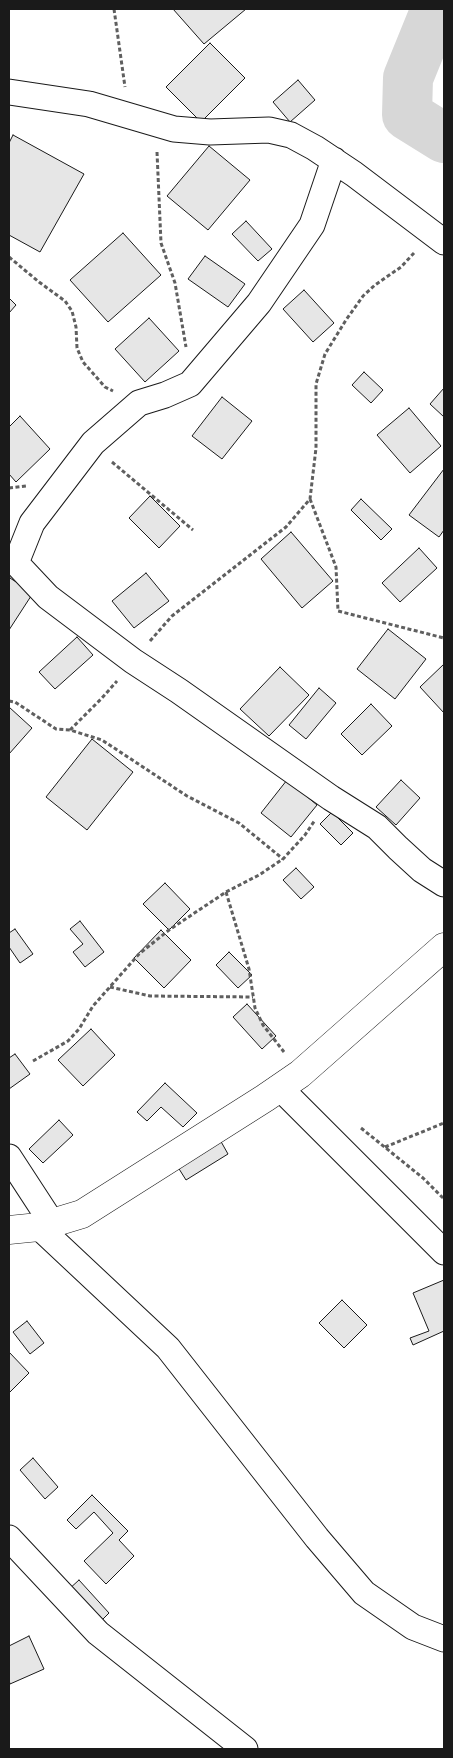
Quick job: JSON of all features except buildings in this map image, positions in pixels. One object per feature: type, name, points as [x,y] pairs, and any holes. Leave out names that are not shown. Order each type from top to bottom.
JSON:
[{"type":"street","points":[[9,92],[89,104],[174,130],[210,132],[269,130],[291,135],[334,160],[438,237]]},
{"type":"street","points":[[334,160],[312,225],[259,303],[190,384],[165,395],[138,403],[93,443],[32,523],[16,563],[48,597],[133,661],[180,691],[330,798],[377,827],[422,870],[444,884]]},
{"type":"street","points":[[9,1230],[45,1225],[82,1214],[290,1081],[444,947]]},
{"type":"street","points":[[290,1081],[444,1252]]},
{"type":"street","points":[[9,1157],[45,1225],[168,1348],[317,1538],[364,1592],[413,1627],[444,1639]]},
{"type":"street","points":[[9,1538],[98,1633],[245,1749]]},
{"type":"path","points":[[114,9],[129,116]]},
{"type":"path","points":[[155,124],[161,243],[175,283],[188,354]]},
{"type":"path","points":[[438,237],[416,252],[363,296],[325,354],[316,384],[316,448],[310,499],[336,567],[338,610],[444,638]]},
{"type":"path","points":[[9,257],[65,301],[72,311],[76,327],[77,348],[83,362],[105,387],[138,403]]},
{"type":"path","points":[[106,457],[193,530]]},
{"type":"path","points":[[70,730],[102,698],[172,616],[286,527],[310,499]]},
{"type":"path","points":[[9,700],[16,702],[56,729],[70,730],[102,740],[187,796],[239,823],[283,859]]},
{"type":"path","points":[[33,1061],[68,1041],[79,1029],[93,1006],[146,948],[169,930],[226,892],[259,875],[283,859],[304,835],[330,798]]},
{"type":"path","points":[[226,892],[247,961],[255,1008],[290,1081]]},
{"type":"path","points":[[109,987],[150,996],[253,997]]},
{"type":"path","points":[[384,1147],[444,1123]]},
{"type":"path","points":[[358,1125],[423,1178],[444,1199]]},
{"type":"waterway","points":[[436,9],[408,78],[407,115],[444,138]]}]
